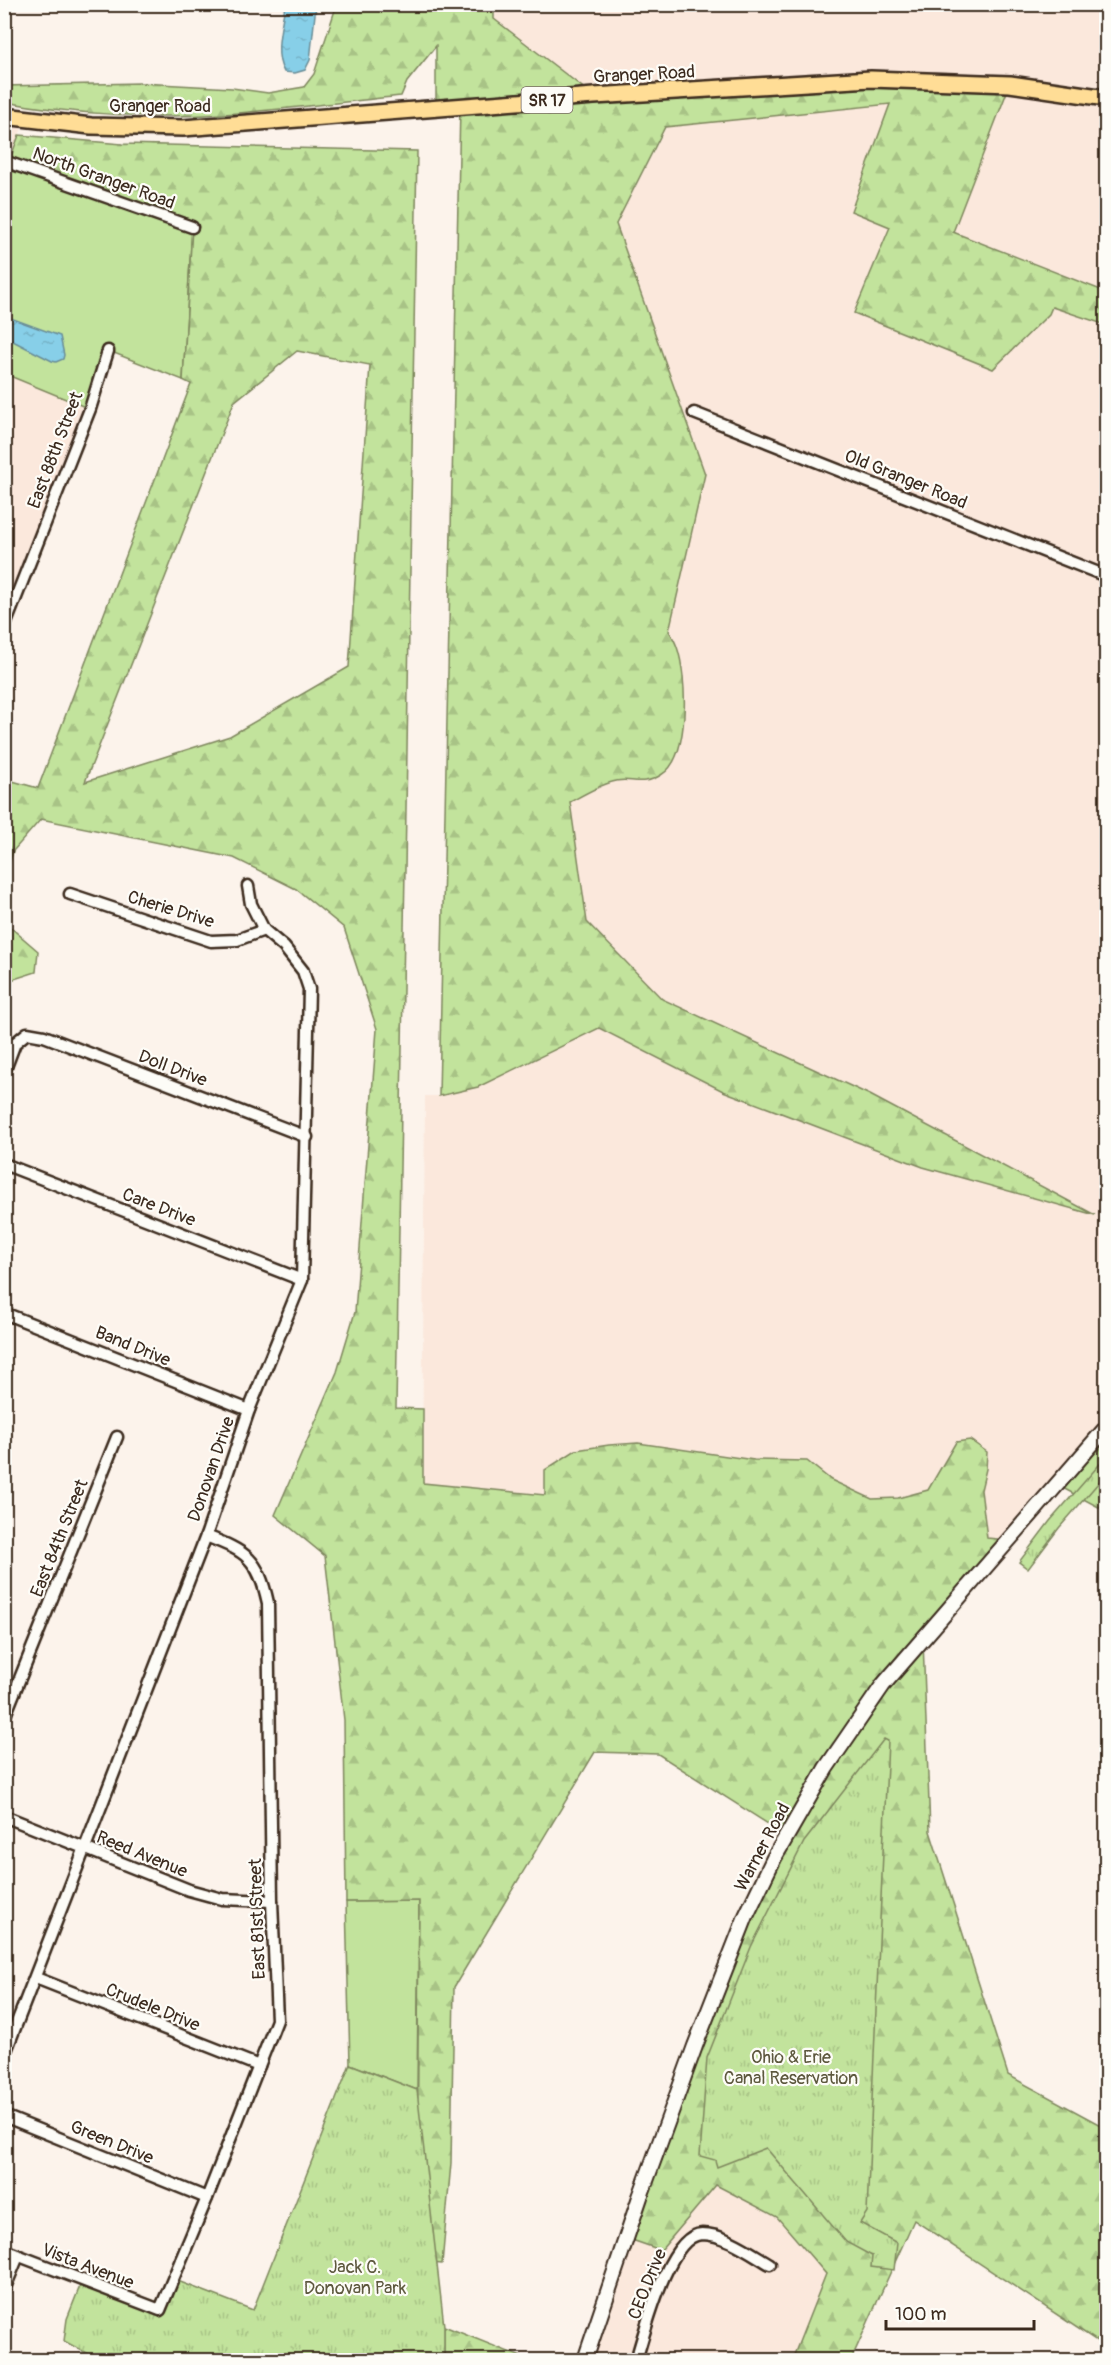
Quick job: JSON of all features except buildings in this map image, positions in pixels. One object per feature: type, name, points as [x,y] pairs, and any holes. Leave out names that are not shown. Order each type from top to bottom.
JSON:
[{"type":"main road","name":"Granger Road","points":[[4,116],[91,126],[183,128],[583,97],[871,79],[1010,84],[1107,98]]},
{"type":"main road","name":"Warner Road","points":[[585,2361],[640,2197],[695,2046],[746,1916],[774,1858],[826,1768],[883,1685],[1107,1428]]},
{"type":"street","name":"North Granger Road","points":[[4,161],[192,227]]},
{"type":"street","name":"East 88th Street","points":[[4,627],[90,409],[108,351]]},
{"type":"street","name":"Old Granger Road","points":[[694,413],[1107,576]]},
{"type":"street","name":"Donovan Drive","points":[[4,2056],[206,1536],[249,1410],[302,1280],[309,989],[303,971],[284,947],[264,930],[251,904],[248,886]]},
{"type":"street","name":"Cherie Drive","points":[[70,894],[211,941],[237,939],[264,930]]},
{"type":"street","name":"Doll Drive","points":[[4,1072],[15,1043],[27,1033],[44,1036],[307,1137]]},
{"type":"street","name":"Care Drive","points":[[4,1164],[302,1280]]},
{"type":"street","name":"Band Drive","points":[[4,1313],[249,1410]]},
{"type":"street","name":"East 84th Street","points":[[4,1718],[117,1437]]},
{"type":"street","name":"East 81st Street","points":[[160,2310],[277,2020],[272,1901],[268,1604],[263,1581],[254,1563],[237,1548],[206,1536]]},
{"type":"street","name":"Reed Avenue","points":[[4,1816],[189,1890],[222,1899],[272,1901]]},
{"type":"street","name":"Crudele Drive","points":[[36,1978],[259,2066]]},
{"type":"street","name":"Green Drive","points":[[4,2116],[207,2198]]},
{"type":"street","name":"CEO Drive","points":[[636,2361],[664,2278],[672,2258],[683,2242],[692,2236],[702,2234],[716,2236],[770,2264]]},
{"type":"street","name":"Vista Avenue","points":[[4,2250],[160,2310]]},
{"type":"street","points":[[4,2290],[18,2256]]},
{"type":"shaded area","points":[[494,5],[1106,5],[1106,1428],[1009,1540],[422,1483],[425,1096],[439,1096],[478,1087],[502,833],[636,770],[705,474],[616,224],[666,127],[890,104],[594,96],[494,19]]},
{"type":"shaded area","points":[[5,116],[25,120],[9,162],[183,380],[109,351],[5,627]]},
{"type":"shaded area","points":[[716,2185],[777,2217],[826,2274],[792,2360],[585,2360],[626,2238],[661,2250]]},
{"type":"green space","points":[[337,4],[494,5],[494,19],[594,96],[871,79],[1010,84],[953,232],[1106,292],[1106,325],[1052,307],[1049,314],[993,369],[854,313],[890,227],[851,211],[890,104],[665,127],[616,224],[705,474],[669,631],[677,647],[683,676],[682,734],[678,752],[671,766],[661,775],[647,781],[612,782],[570,802],[587,922],[662,999],[870,1095],[1095,1215],[923,1167],[723,1091],[599,1028],[478,1087],[439,1096],[460,107],[436,108],[436,46],[407,82],[401,96],[245,112],[170,116],[85,112],[5,102],[4,86],[141,83],[232,88],[268,93],[304,87],[314,74]]},
{"type":"green space","points":[[19,135],[122,144],[417,151],[396,1408],[423,1409],[423,1483],[545,1495],[545,1470],[576,1450],[609,1445],[638,1443],[754,1460],[807,1461],[831,1480],[872,1499],[898,1498],[928,1490],[956,1442],[970,1440],[987,1452],[981,1490],[987,1538],[1009,1540],[923,1640],[930,1831],[1008,2075],[1106,2128],[1106,2347],[914,2220],[851,2360],[792,2360],[826,2274],[777,2217],[716,2185],[661,2250],[626,2238],[695,2046],[787,1836],[658,1754],[595,1752],[454,1987],[451,2163],[442,2264],[408,2261],[417,2201],[419,1901],[346,1902],[344,1720],[325,1556],[275,1515],[337,1372],[355,1312],[377,1029],[344,928],[296,889],[234,858],[41,819],[13,851],[5,879],[4,815],[7,809],[5,808],[5,779],[38,788],[191,384],[183,380],[192,227],[9,162]],"holes":[[[297,351],[370,365],[349,667],[230,736],[85,782],[234,402]]]},
{"type":"green space","points":[[4,161],[192,227],[183,380],[109,351],[90,409],[5,374]]},
{"type":"green space","points":[[4,904],[9,926],[38,951],[36,972],[5,982]]},
{"type":"green space","points":[[1106,1428],[1106,1511],[1057,1485]]},
{"type":"green space","points":[[1106,1457],[1106,1474],[1059,1528],[1028,1569],[1019,1562],[1050,1521]]},
{"type":"green space","name":"Ohio & Erie Canal Reservation","points":[[884,1739],[888,1741],[867,2212],[860,2223],[897,2243],[894,2270],[871,2267],[872,2256],[846,2242],[766,2148],[717,2167],[715,2160],[700,2156],[707,2058],[751,1947],[804,1842]]},
{"type":"green space","points":[[419,1901],[417,2090],[350,2064],[346,1902]]},
{"type":"green space","name":"Jack C. Donovan Park","points":[[350,2064],[417,2090],[444,2326],[444,2360],[99,2360],[64,2341],[67,2319],[82,2281],[155,2309],[175,2280],[253,2310]]},
{"type":"green space","points":[[444,2326],[529,2360],[444,2360]]},
{"type":"water","points":[[285,5],[316,5],[310,60],[305,70],[295,73],[284,72],[279,56],[279,39]]},
{"type":"water","points":[[5,316],[60,336],[63,359],[52,361],[5,337]]}]
